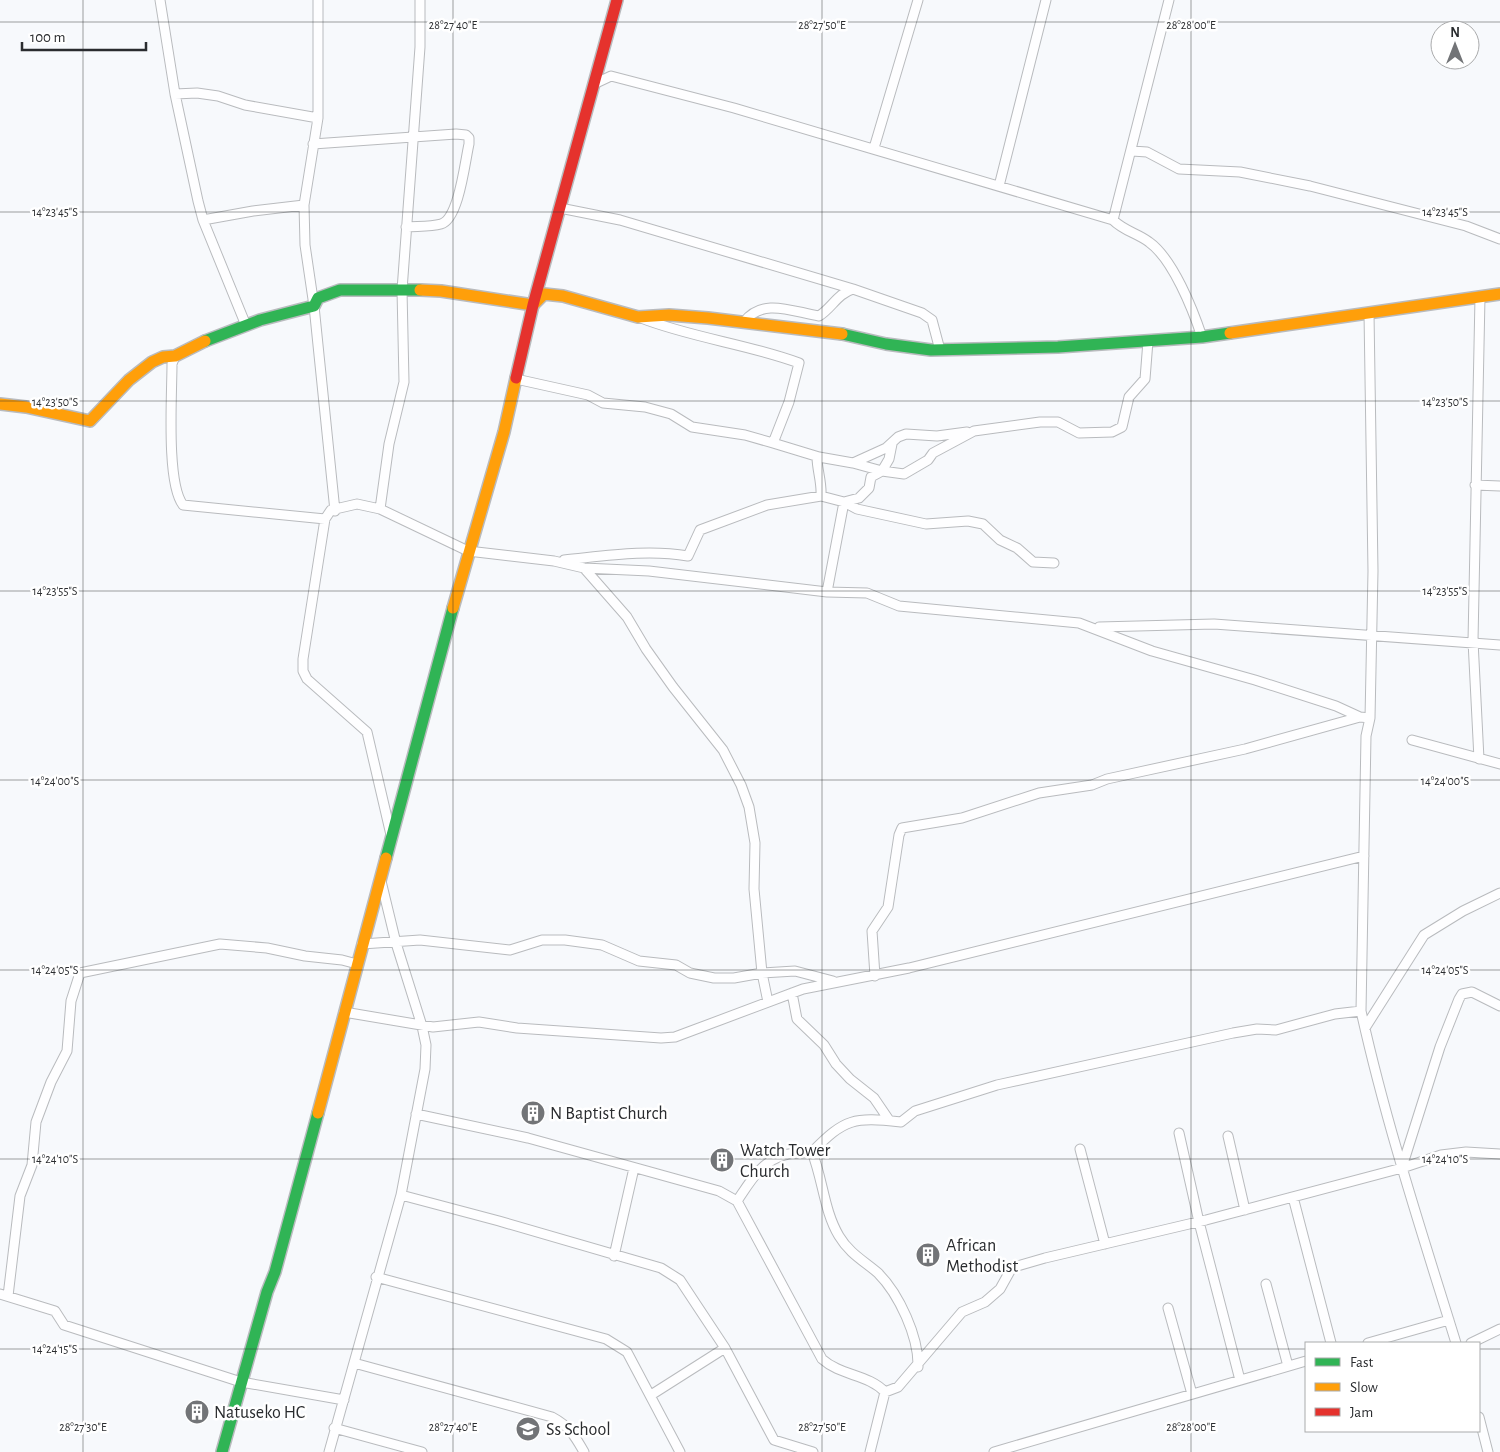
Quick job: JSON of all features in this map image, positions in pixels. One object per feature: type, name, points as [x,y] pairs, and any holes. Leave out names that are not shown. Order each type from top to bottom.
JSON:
[{"type":"street","points":[[160,0],[175,94],[203,220],[245,323]]},
{"type":"street","points":[[318,0],[318,118],[304,205],[305,245],[314,306],[335,511]]},
{"type":"street","points":[[380,509],[389,444],[404,382],[402,290],[411,137],[420,47],[420,0]]},
{"type":"street","points":[[222,1452],[267,1292],[275,1272],[468,552],[504,432],[533,305],[617,0]]},
{"type":"street","points":[[874,148],[918,0]]},
{"type":"street","points":[[999,186],[1046,0]]},
{"type":"street","points":[[1113,220],[1169,0]]},
{"type":"street","points":[[594,84],[611,76],[734,108],[1113,220],[1121,228],[1149,242],[1165,260],[1191,303],[1202,337]]},
{"type":"street","points":[[175,94],[197,93],[218,96],[245,105],[318,118]]},
{"type":"street","points":[[313,144],[456,134],[466,135],[469,138],[455,208],[449,219],[442,224],[406,227]]},
{"type":"street","points":[[1132,151],[1147,152],[1179,169],[1240,172],[1310,186],[1466,226],[1500,239]]},
{"type":"street","points":[[203,220],[253,211],[304,205]]},
{"type":"street","points":[[560,208],[620,220],[853,290],[922,313],[932,320],[940,350]]},
{"type":"street","points":[[314,306],[318,298],[340,290],[441,291],[533,305]]},
{"type":"street","points":[[744,322],[750,314],[767,307],[819,316],[828,311],[844,292],[853,290]]},
{"type":"street","points":[[533,305],[544,294],[563,296],[683,332],[778,355],[798,363],[797,376],[789,402],[773,443]]},
{"type":"street","points":[[638,317],[669,315],[744,322],[940,350],[1058,347],[1202,337],[1500,294]]},
{"type":"street","points":[[1479,759],[1473,641],[1480,297]]},
{"type":"street","points":[[0,404],[26,407],[90,420],[103,410],[142,368],[168,355],[175,356],[245,323],[279,313],[314,306]]},
{"type":"street","points":[[1369,313],[1373,500],[1372,636],[1365,718],[1361,1011],[1370,1052],[1402,1168],[1456,1342]]},
{"type":"street","points":[[853,463],[892,444],[898,437],[906,434],[937,436],[974,430],[1058,422],[1079,433],[1112,432],[1119,429],[1124,423],[1129,397],[1145,379],[1148,341]]},
{"type":"street","points":[[175,356],[172,364],[173,473],[178,499],[183,505],[325,519]]},
{"type":"street","points":[[516,379],[588,396],[603,403],[645,407],[671,414],[692,427],[745,435],[817,456],[882,471],[904,474],[928,460],[933,453],[974,430]]},
{"type":"street","points":[[844,502],[859,498],[869,488],[871,477],[882,471],[892,444]]},
{"type":"street","points":[[817,456],[817,471],[822,486],[821,496]]},
{"type":"street","points":[[1475,485],[1500,486]]},
{"type":"street","points":[[554,562],[636,554],[668,553],[688,556],[700,530],[767,505],[821,496],[844,502],[857,509],[911,522],[943,524],[968,520],[984,524],[1000,540],[1017,548],[1034,562],[1054,563]]},
{"type":"street","points":[[827,592],[844,502]]},
{"type":"street","points":[[391,836],[367,732],[307,679],[302,671],[302,659],[325,519],[331,510],[335,511],[357,504],[380,509],[468,552],[554,562],[584,568],[719,577],[827,592],[867,593],[900,606],[1080,624],[1095,628],[1152,651],[1263,683],[1336,706],[1365,718]]},
{"type":"street","points":[[584,568],[628,617],[646,649],[673,687],[723,750],[741,785],[749,807],[754,843],[754,889],[762,973],[768,1002]]},
{"type":"street","points":[[1095,628],[1214,624],[1500,644]]},
{"type":"street","points":[[875,976],[872,931],[888,906],[899,835],[902,828],[962,818],[1039,793],[1092,785],[1107,779],[1199,760],[1365,718]]},
{"type":"street","points":[[1412,740],[1500,764]]},
{"type":"street","points":[[344,1012],[422,1026],[444,1027],[479,1022],[517,1028],[661,1038],[675,1037],[792,993],[836,982],[875,976],[1364,856]]},
{"type":"street","points":[[329,1452],[376,1277],[401,1195],[425,1068],[426,1045],[422,1026],[396,942],[380,878]]},
{"type":"street","points":[[1365,1028],[1424,935],[1463,911],[1500,893]]},
{"type":"street","points":[[362,944],[420,940],[510,950],[542,940],[564,940],[602,945],[639,961],[676,965],[690,972],[714,978],[734,978],[762,973],[796,971],[836,982]]},
{"type":"street","points":[[344,1400],[241,1382],[64,1325],[55,1311],[4,1295],[20,1196],[32,1165],[36,1122],[51,1082],[67,1051],[71,1001],[80,973],[220,944],[267,948],[357,964]]},
{"type":"street","points":[[1402,1168],[1440,1047],[1462,994],[1472,992],[1500,1006]]},
{"type":"street","points":[[792,993],[798,1020],[824,1045],[836,1064],[850,1079],[874,1098],[889,1120]]},
{"type":"street","points":[[737,1201],[767,1163],[787,1154],[812,1152],[829,1134],[845,1123],[889,1120],[901,1122],[915,1110],[1021,1079],[1233,1033],[1257,1029],[1276,1030],[1335,1014],[1361,1011]]},
{"type":"street","points":[[416,1114],[528,1138],[719,1191],[737,1201],[822,1360],[832,1368],[876,1382],[885,1392]]},
{"type":"street","points":[[1179,1133],[1199,1222],[1240,1380]]},
{"type":"street","points":[[1228,1136],[1245,1210]]},
{"type":"street","points":[[1080,1149],[1105,1244]]},
{"type":"street","points":[[812,1152],[820,1172],[833,1226],[853,1254],[877,1273],[898,1297],[917,1355],[918,1367]]},
{"type":"street","points":[[885,1392],[898,1387],[918,1367],[962,1312],[974,1308],[1000,1289],[1014,1267],[1245,1210],[1402,1168],[1441,1155],[1466,1152],[1500,1154]]},
{"type":"street","points":[[614,1256],[634,1168]]},
{"type":"street","points":[[401,1195],[661,1268],[680,1280],[725,1348],[774,1440],[813,1452]]},
{"type":"street","points":[[1293,1197],[1331,1342]]},
{"type":"street","points":[[376,1277],[606,1339],[628,1352],[680,1452]]},
{"type":"street","points":[[1266,1284],[1288,1366]]},
{"type":"street","points":[[1168,1308],[1192,1394]]},
{"type":"street","points":[[1372,1342],[1449,1320]]},
{"type":"street","points":[[1473,1342],[1490,1332],[1500,1329]]},
{"type":"street","points":[[651,1394],[725,1348]]},
{"type":"street","points":[[994,1452],[1305,1361]]},
{"type":"street","points":[[354,1363],[552,1417],[564,1423],[573,1432],[584,1452]]},
{"type":"street","points":[[870,1452],[885,1392]]},
{"type":"street","points":[[1480,1421],[1488,1452]]},
{"type":"street","points":[[334,1428],[422,1452]]},
{"type":"traffic: fast","points":[[205,341],[260,320],[314,306],[318,298],[340,290],[420,290]]},
{"type":"traffic: fast","points":[[842,334],[886,344],[931,350],[1058,347],[1202,337],[1230,333]]},
{"type":"traffic: fast","points":[[386,858],[453,608]]},
{"type":"traffic: fast","points":[[222,1452],[267,1292],[275,1272],[318,1113]]},
{"type":"traffic: slow","points":[[420,290],[441,291],[533,305],[544,294],[563,296],[638,317],[669,315],[708,318],[842,334]]},
{"type":"traffic: slow","points":[[1230,333],[1500,294]]},
{"type":"traffic: slow","points":[[0,404],[26,407],[90,421],[129,380],[152,362],[163,357],[175,356],[205,341]]},
{"type":"traffic: slow","points":[[453,608],[504,432],[516,378]]},
{"type":"traffic: slow","points":[[318,1113],[386,858]]},
{"type":"traffic: jam","points":[[516,378],[533,305],[617,0]]},
{"type":"place","name":"N Baptist Church","points":[[533,1113]]},
{"type":"place","name":"Watch Tower Church","points":[[722,1160]]},
{"type":"place","name":"African Methodist","points":[[928,1255]]},
{"type":"place","name":"Natuseko HC","points":[[197,1412]]},
{"type":"place","name":"Ss School","points":[[528,1429]]}]
